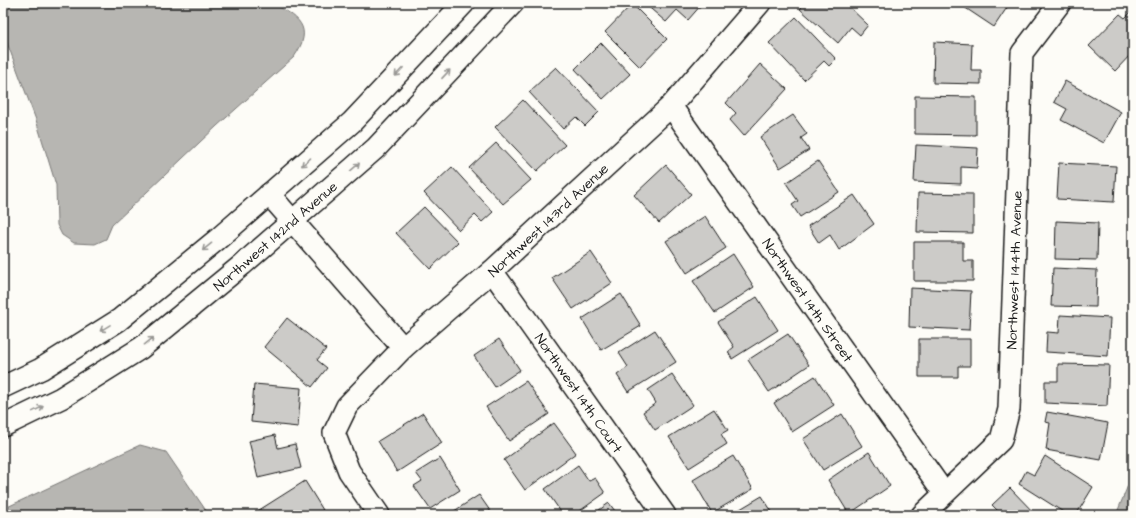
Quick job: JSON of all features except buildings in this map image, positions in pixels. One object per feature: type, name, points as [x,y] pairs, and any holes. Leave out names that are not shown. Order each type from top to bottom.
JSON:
[{"type":"street","points":[[3,387],[40,369],[119,320],[352,122],[464,3]]},
{"type":"street","name":"Northwest 142nd Avenue","points":[[3,426],[61,398],[141,348],[242,265],[376,148],[513,3]]},
{"type":"street","name":"Northwest 143rd Avenue","points":[[379,515],[349,472],[334,433],[347,406],[403,348],[492,272],[671,106],[760,3]]},
{"type":"street","name":"Northwest 144th Avenue","points":[[922,515],[1001,440],[1009,409],[1022,53],[1060,3]]},
{"type":"street","name":"Northwest 14th Street","points":[[671,106],[944,493]]},
{"type":"street","points":[[269,194],[403,348]]},
{"type":"street","name":"Northwest 14th Court","points":[[492,272],[665,515]]},
{"type":"shaded area","points":[[3,3],[271,3],[296,18],[303,30],[303,38],[294,57],[217,126],[112,225],[106,239],[95,244],[74,243],[62,235],[57,225],[56,185],[36,120],[3,32]]},
{"type":"shaded area","points":[[140,445],[166,452],[209,515],[3,515],[3,509]]},
{"type":"shaded area","points":[[1133,473],[1133,515],[1116,515]]}]
